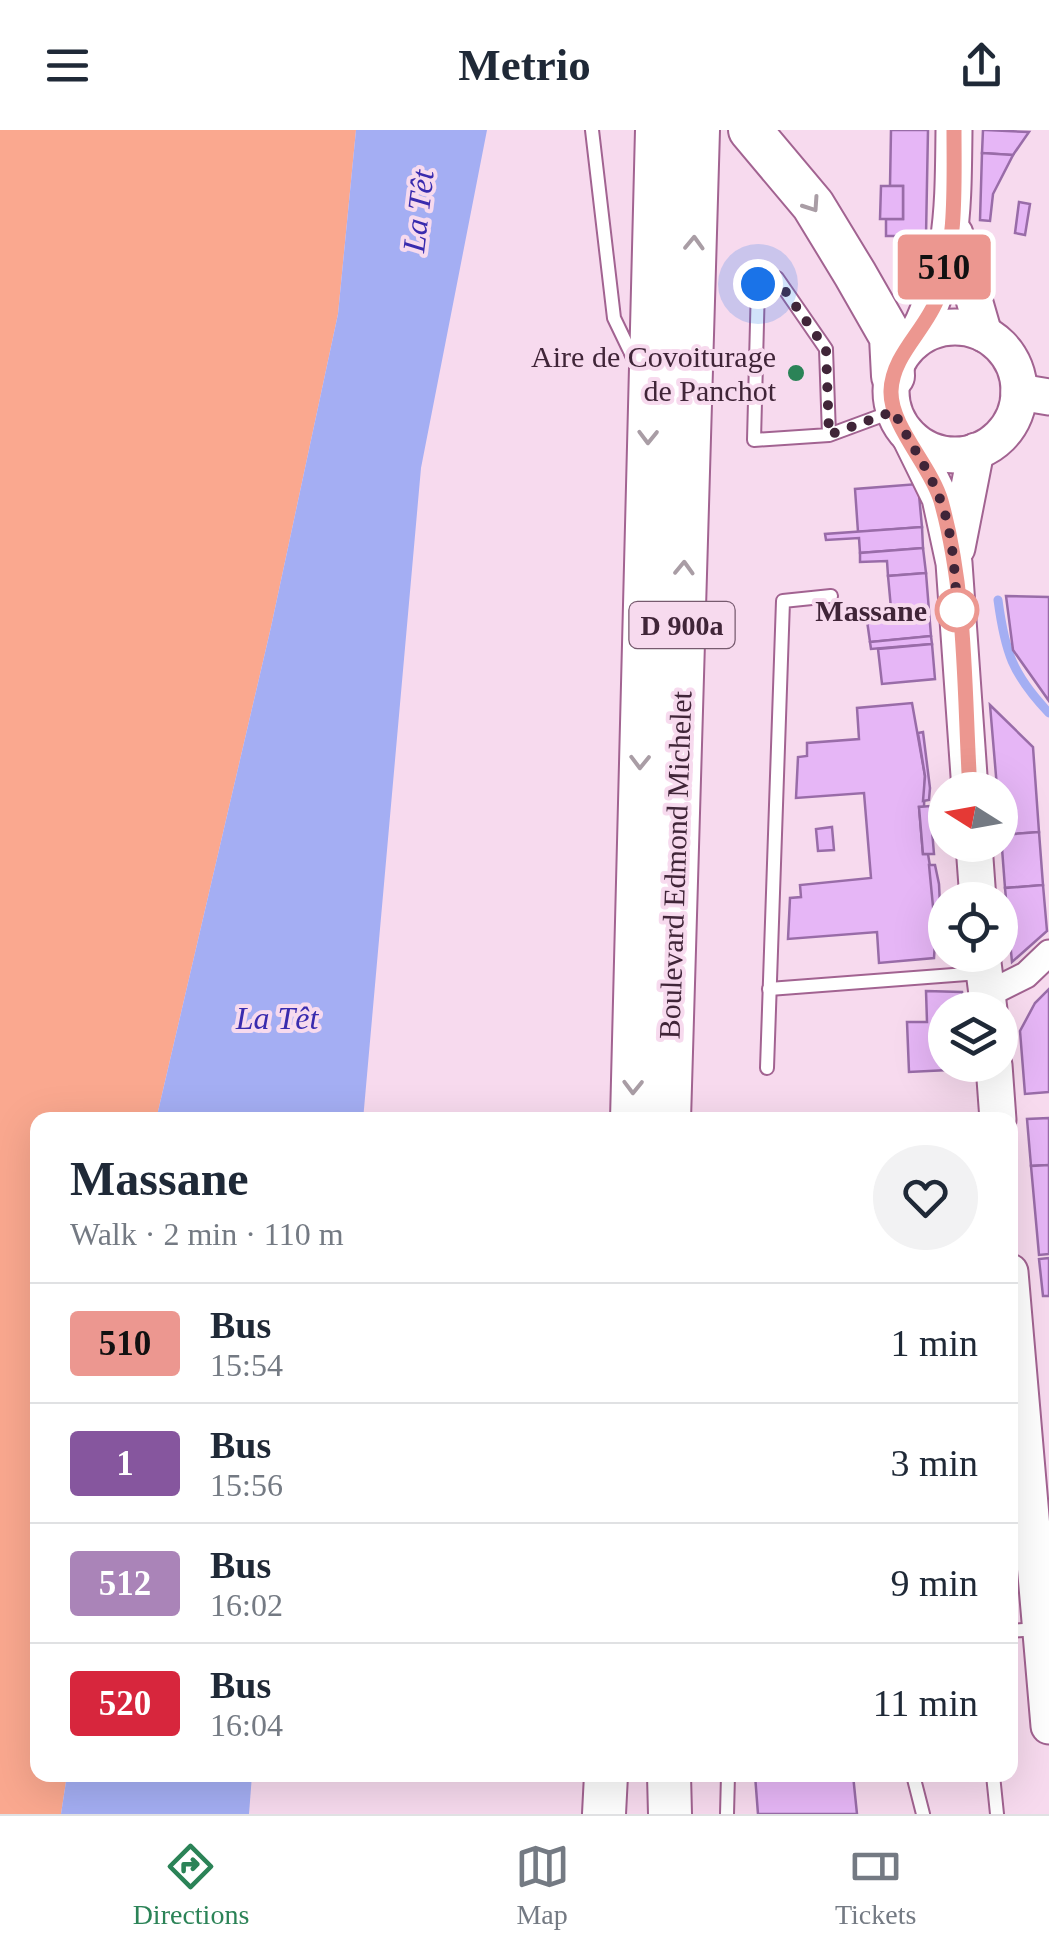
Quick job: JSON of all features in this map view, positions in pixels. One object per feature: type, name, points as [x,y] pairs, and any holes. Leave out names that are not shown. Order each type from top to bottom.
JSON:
[{"type":"highway","name":"Boulevard Edmond Michelet","points":[[632,1112],[657,130]]},
{"type":"highway","name":"Boulevard Edmond Michelet","points":[[668,1112],[698,130]]},
{"type":"highway","points":[[750,130],[776,156],[813,205],[855,274],[890,337],[903,392]]},
{"type":"highway","points":[[604,1814],[606,1782]]},
{"type":"highway","points":[[622,1782],[622,1814]]},
{"type":"highway","points":[[655,1814],[656,1782]]},
{"type":"highway","points":[[669,1782],[670,1814]]},
{"type":"main road","points":[[954,130],[953,224],[938,296],[903,392],[940,498],[954,562],[969,772]]},
{"type":"main road","points":[[903,392],[942,454],[976,451],[1010,424],[1034,394],[1010,358],[984,334],[953,224]]},
{"type":"main road","points":[[903,392],[947,328],[984,334]]},
{"type":"main road","points":[[954,562],[976,451]]},
{"type":"main road","points":[[995,1082],[997,1112]]},
{"type":"main road","points":[[1018,1463],[1025,1630],[1049,1726]]},
{"type":"street","points":[[985,983],[1026,975],[1049,954]]},
{"type":"lane","points":[[592,130],[614,318],[622,341],[650,386]]},
{"type":"lane","points":[[829,435],[826,349],[776,278],[758,284],[754,440],[829,435],[903,392]]},
{"type":"lane","points":[[766,1068],[783,601],[831,596]]},
{"type":"lane","points":[[769,990],[985,983]]},
{"type":"lane","points":[[728,1782],[728,1814]]},
{"type":"lane","points":[[915,1782],[923,1814]]},
{"type":"lane","points":[[994,1782],[997,1814]]},
{"type":"shaded area","points":[[0,130],[356,130],[338,314],[271,627],[158,1112],[30,1112],[30,1782],[66,1782],[61,1814],[0,1814]]},
{"type":"water","name":"La Têt","points":[[356,130],[487,130],[421,468],[364,1112],[158,1112],[271,627],[338,314]]},
{"type":"water","points":[[66,1782],[251,1782],[249,1814],[61,1814]]},
{"type":"building","points":[[891,130],[928,130],[926,236],[886,236],[886,219],[903,219],[903,186],[890,186]]},
{"type":"building","points":[[983,130],[1029,132],[1013,155],[982,153]]},
{"type":"building","points":[[982,153],[1013,155],[993,194],[990,221],[980,220]]},
{"type":"building","points":[[881,186],[903,186],[903,219],[880,219]]},
{"type":"building","points":[[1019,202],[1030,204],[1025,235],[1015,233]]},
{"type":"building","points":[[918,484],[922,527],[858,532],[855,489]]},
{"type":"building","points":[[922,527],[923,548],[860,553],[859,538],[826,540],[825,534]]},
{"type":"building","points":[[923,548],[926,573],[888,576],[887,561],[860,562],[860,553]]},
{"type":"building","points":[[926,573],[931,636],[870,642],[867,621],[892,619],[888,576]]},
{"type":"building","points":[[1006,596],[1049,597],[1049,701],[1013,650]]},
{"type":"building","points":[[931,636],[932,644],[871,649],[870,642]]},
{"type":"building","points":[[932,644],[935,679],[882,684],[878,649]]},
{"type":"building","points":[[912,703],[925,776],[924,807],[919,807],[923,854],[928,854],[933,882],[928,882],[928,959],[879,963],[877,932],[788,939],[790,898],[801,897],[800,885],[871,878],[864,793],[796,798],[798,757],[807,756],[807,743],[859,739],[857,708]]},
{"type":"building","points":[[990,705],[1033,747],[1039,832],[1018,834],[1018,772],[996,772]]},
{"type":"building","points":[[923,732],[928,772],[928,800],[923,801],[925,776],[918,733]]},
{"type":"building","points":[[928,806],[928,854],[923,854],[919,807]]},
{"type":"building","points":[[832,827],[834,850],[818,851],[816,829]]},
{"type":"building","points":[[1039,832],[1043,885],[1018,887],[1018,882],[1005,882],[1003,862],[1018,862],[1018,834]]},
{"type":"building","points":[[929,865],[935,865],[939,882],[931,882]]},
{"type":"building","points":[[1043,885],[1047,931],[1018,957],[1018,887]]},
{"type":"building","points":[[1049,989],[1049,1092],[1025,1094],[1020,1031],[1035,1003]]},
{"type":"building","points":[[926,991],[962,992],[928,992],[928,1071],[909,1072],[907,1022],[927,1022]]},
{"type":"building","points":[[1049,1118],[1049,1165],[1031,1166],[1027,1119]]},
{"type":"building","points":[[1049,1165],[1049,1254],[1039,1255],[1031,1166]]},
{"type":"building","points":[[1049,1258],[1049,1296],[1043,1296],[1039,1259]]},
{"type":"building","points":[[756,1782],[854,1782],[857,1814],[758,1814]]},
{"type":"waterway","points":[[998,600],[1012,661],[1026,686],[1049,713]]},
{"type":"bus line","name":"510","points":[[954,130],[953,224],[938,296],[914,342],[897,364],[891,394],[894,411],[940,498],[954,562],[969,772]]},
{"type":"place","name":"Aire de Covoiturage de Panchot","points":[[796,373]]},
{"type":"place","name":"Massane","points":[[957,610]]},
{"type":"route","points":[[758,284],[776,278],[826,349],[829,435],[894,411],[910,437],[940,498],[954,562],[957,610]]}]
